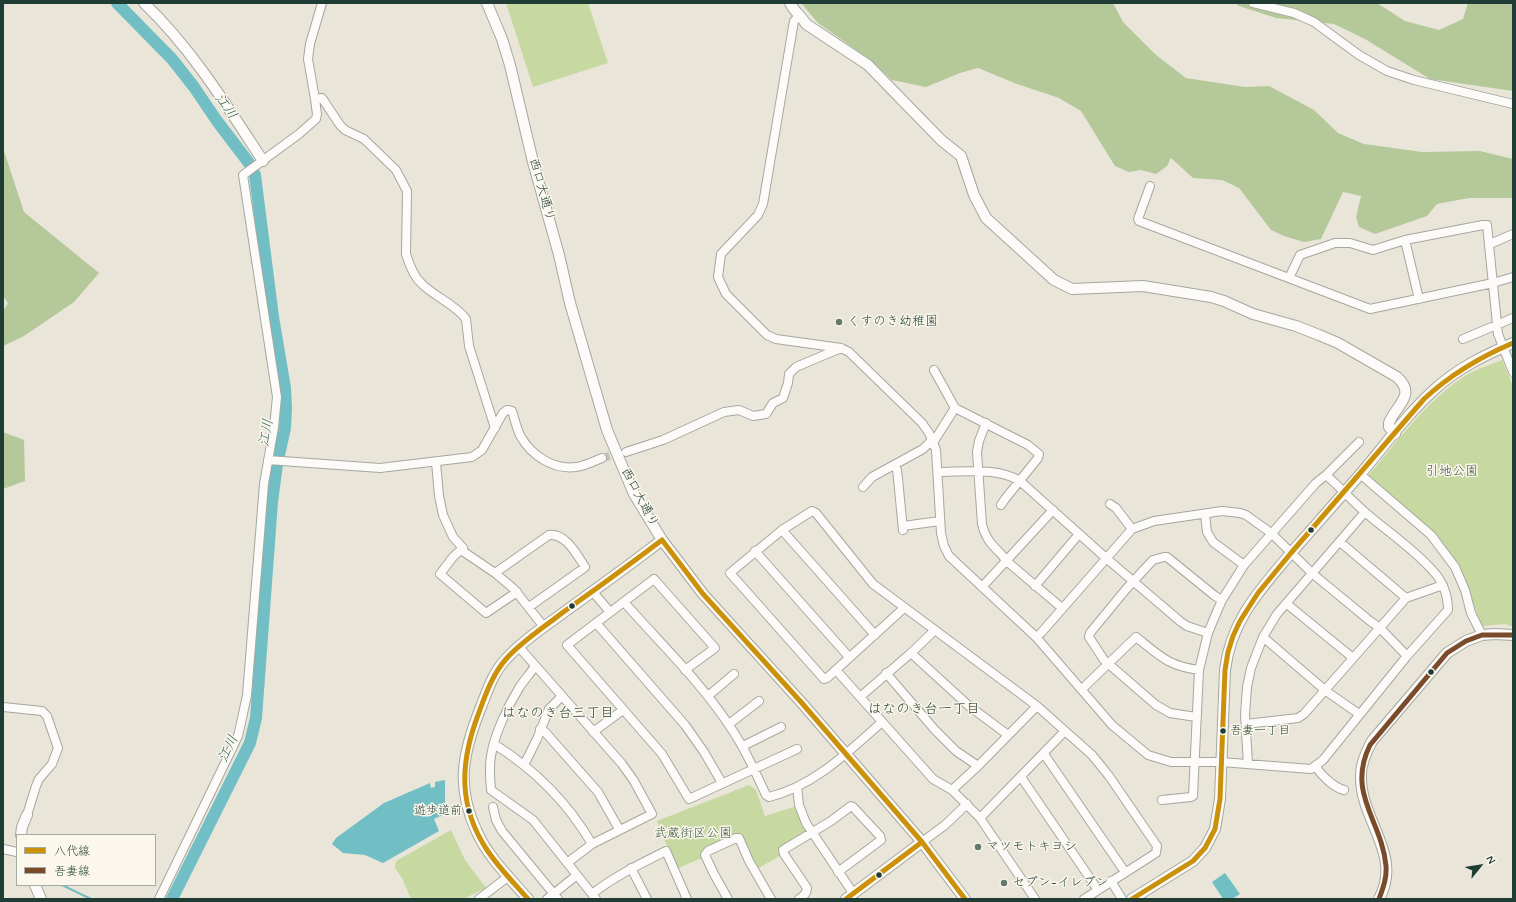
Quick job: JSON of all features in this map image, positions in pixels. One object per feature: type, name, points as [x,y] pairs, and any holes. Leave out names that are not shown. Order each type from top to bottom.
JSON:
[{"type":"street","points":[[144,3],[188,52],[218,93],[261,162]]},
{"type":"street","points":[[159,899],[238,736],[247,695],[264,484],[277,397],[243,175],[313,123],[316,119],[317,114],[309,66],[309,53],[322,3]]},
{"type":"street","name":"西口大通り","points":[[488,3],[510,65],[533,162],[559,254],[570,302],[607,430],[634,494],[662,540],[703,594],[801,702],[922,842],[965,899]]},
{"type":"street","points":[[790,3],[793,9],[800,15],[806,24],[868,65],[941,140],[961,156],[974,195],[986,218],[1054,280],[1072,289],[1143,286],[1211,297],[1253,314],[1296,326],[1338,343],[1401,380],[1406,390],[1405,396],[1389,423],[1389,427],[1394,434]]},
{"type":"street","points":[[1253,3],[1294,13],[1314,22],[1358,55],[1387,71],[1414,80],[1478,94],[1513,104]]},
{"type":"street","points":[[800,15],[794,21],[763,204],[758,215],[721,254],[718,277],[726,294],[767,335],[776,340],[841,348],[849,352],[922,423],[936,450],[940,521],[943,541],[949,556],[1036,637],[1112,725],[1148,755],[1171,762],[1221,762],[1311,769],[1323,760],[1407,656],[1448,610],[1448,603],[1443,585],[1434,571],[1407,546],[1365,512],[1326,475]]},
{"type":"street","points":[[315,99],[322,98],[345,130],[364,139],[396,170],[407,191],[406,254],[408,262],[421,284],[450,305],[466,319],[469,346],[494,428]]},
{"type":"street","points":[[1150,186],[1138,219],[1139,221],[1370,309],[1493,283],[1513,277]]},
{"type":"street","points":[[1289,278],[1300,254],[1334,243],[1350,243],[1373,250],[1405,240],[1482,224],[1487,225],[1498,334],[1513,372]]},
{"type":"street","points":[[1490,244],[1513,234]]},
{"type":"street","points":[[1405,240],[1419,299]]},
{"type":"street","points":[[1463,338],[1513,318]]},
{"type":"street","points":[[1132,899],[1193,861],[1205,848],[1215,829],[1219,811],[1225,670],[1229,647],[1237,627],[1251,602],[1425,399],[1447,380],[1470,364],[1513,343]]},
{"type":"street","points":[[626,452],[663,440],[724,412],[739,410],[753,416],[766,414],[773,403],[782,398],[790,374],[796,367],[841,348]]},
{"type":"street","points":[[934,370],[955,408],[1028,445],[1039,454],[1038,458],[1005,499],[1002,505]]},
{"type":"street","points":[[863,487],[872,477],[923,449],[932,440],[934,441],[955,408]]},
{"type":"street","points":[[268,460],[380,468],[463,459],[476,455],[482,450],[502,413],[507,410],[512,411],[521,437],[527,446],[536,455],[548,463],[559,466],[575,467],[602,458]]},
{"type":"street","points":[[986,423],[977,446],[983,529],[991,544],[1007,561],[1062,608]]},
{"type":"street","points":[[1162,800],[1193,796],[1199,670],[1208,633],[1222,600],[1244,565],[1316,482],[1326,475],[1359,442]]},
{"type":"street","points":[[436,462],[439,496],[443,515],[452,537],[464,552],[495,573],[517,592],[544,627]]},
{"type":"street","points":[[894,465],[897,470],[903,528],[940,521]]},
{"type":"street","points":[[938,472],[1003,473],[1020,481],[1106,558],[1181,622],[1186,626],[1208,633]]},
{"type":"street","points":[[1360,474],[1431,535],[1455,566],[1465,590],[1471,613],[1482,635]]},
{"type":"street","points":[[1110,504],[1116,508],[1132,529]]},
{"type":"street","points":[[982,587],[1052,510]]},
{"type":"street","points":[[904,608],[827,678],[824,679],[730,573],[782,530],[812,511],[816,513],[873,584],[1037,706],[1092,755],[1109,776],[1157,846],[1156,853],[1084,899]]},
{"type":"street","points":[[1036,637],[1132,529],[1139,525],[1154,521],[1229,511],[1246,515],[1271,534],[1313,574],[1380,628],[1407,656]]},
{"type":"street","points":[[1248,764],[1246,724],[1248,687],[1251,668],[1263,637],[1277,614],[1365,512]]},
{"type":"street","points":[[1205,514],[1207,532],[1213,542],[1244,565]]},
{"type":"street","points":[[782,530],[875,635]]},
{"type":"street","points":[[495,573],[549,535],[553,534],[559,537],[573,548],[584,568],[529,607]]},
{"type":"street","points":[[1035,586],[1079,534]]},
{"type":"street","points":[[528,899],[486,848],[477,833],[468,809],[463,778],[470,734],[492,677],[507,658],[544,627],[662,540]]},
{"type":"street","points":[[1340,542],[1406,598]]},
{"type":"street","points":[[462,548],[440,574],[486,613],[517,592]]},
{"type":"street","points":[[755,551],[849,657]]},
{"type":"street","points":[[1196,717],[1170,713],[1159,707],[1104,660],[1090,640],[1090,633],[1153,560],[1164,557],[1173,562],[1222,600]]},
{"type":"street","points":[[685,670],[715,648],[654,579],[567,645],[622,710],[662,754],[689,798],[797,749]]},
{"type":"street","points":[[1246,724],[1298,718],[1304,714],[1326,691],[1406,598],[1443,585]]},
{"type":"street","points":[[593,592],[610,612]]},
{"type":"street","points":[[624,602],[708,696],[729,724],[743,746],[766,795],[769,797],[797,787],[826,769],[846,754],[882,722]]},
{"type":"street","points":[[1287,604],[1353,658]]},
{"type":"street","points":[[596,623],[684,725],[704,752],[722,783]]},
{"type":"street","points":[[860,697],[935,630]]},
{"type":"street","points":[[1379,899],[1385,881],[1386,858],[1363,794],[1360,779],[1366,754],[1372,740],[1447,652],[1466,641],[1482,635],[1513,635]]},
{"type":"street","points":[[1082,689],[1110,664],[1136,637],[1166,661],[1183,668],[1199,670]]},
{"type":"street","points":[[1263,637],[1326,691],[1359,714]]},
{"type":"street","points":[[519,647],[561,697],[622,764],[634,781],[652,814],[592,844],[567,863]]},
{"type":"street","points":[[911,652],[969,706],[1008,736]]},
{"type":"street","points":[[535,666],[530,676],[520,687],[513,700],[494,744],[491,756],[491,790],[533,820],[594,896],[608,881],[666,851],[687,899]]},
{"type":"street","points":[[836,670],[933,779],[952,790],[980,818],[1035,899]]},
{"type":"street","points":[[886,673],[935,730],[952,747],[978,766]]},
{"type":"street","points":[[708,696],[734,674]]},
{"type":"street","points":[[524,765],[548,709],[561,697]]},
{"type":"street","points":[[729,724],[759,701]]},
{"type":"street","points":[[952,790],[978,766],[1037,706]]},
{"type":"street","points":[[3,707],[42,711],[47,716],[58,748],[52,764],[39,779],[20,834]]},
{"type":"street","points":[[593,732],[622,710]]},
{"type":"street","points":[[743,746],[781,727]]},
{"type":"street","points":[[540,730],[545,732],[598,792],[619,830]]},
{"type":"street","points":[[980,818],[1065,731]]},
{"type":"street","points":[[494,744],[524,765],[554,792],[571,812],[592,844]]},
{"type":"street","points":[[1044,754],[1125,872]]},
{"type":"street","points":[[1316,766],[1318,771],[1340,789],[1344,790]]},
{"type":"street","points":[[1021,777],[1098,890]]},
{"type":"street","points":[[797,787],[799,805],[806,823],[813,831],[838,872],[849,896],[945,825],[967,804]]},
{"type":"street","points":[[799,899],[808,891],[784,854],[783,850],[832,821],[851,806],[880,836],[881,840],[880,843],[838,872]]},
{"type":"street","points":[[493,807],[496,820],[502,831],[556,896]]},
{"type":"street","points":[[728,899],[705,856],[708,851],[739,838],[748,861],[771,899]]},
{"type":"street","points":[[3,849],[16,852]]},
{"type":"street","points":[[631,868],[647,899]]},
{"type":"street","points":[[547,899],[556,896],[577,875]]},
{"type":"street","points":[[479,899],[509,876]]},
{"type":"street","points":[[1111,881],[1122,899]]},
{"type":"street","points":[[35,886],[41,899]]},
{"type":"green space","points":[[506,3],[588,3],[608,63],[533,87]]},
{"type":"green space","points":[[801,3],[1113,3],[1123,22],[1156,55],[1186,78],[1245,87],[1269,86],[1314,110],[1338,133],[1364,144],[1422,152],[1480,151],[1513,159],[1513,198],[1469,198],[1437,204],[1427,216],[1375,234],[1359,227],[1356,217],[1361,196],[1343,192],[1321,239],[1304,242],[1271,230],[1239,188],[1222,180],[1193,178],[1171,158],[1167,166],[1156,174],[1141,170],[1129,172],[1115,166],[1081,111],[1059,98],[1017,84],[978,68],[960,73],[926,87],[892,80],[872,61],[818,23]]},
{"type":"green space","points":[[1236,3],[1377,3],[1405,21],[1439,30],[1463,19],[1468,3],[1513,3],[1513,91],[1430,79],[1365,39],[1334,24],[1276,18],[1239,6]]},
{"type":"green space","points":[[3,148],[24,212],[99,273],[74,302],[24,336],[3,346],[3,311],[8,303],[3,296]]},
{"type":"green space","name":"引地公園","points":[[1502,360],[1513,386],[1513,627],[1505,624],[1482,626],[1459,565],[1444,545],[1367,477],[1437,397],[1465,376],[1478,369]]},
{"type":"green space","points":[[3,432],[24,440],[25,481],[3,489]]},
{"type":"green space","name":"武蔵街区公園","points":[[749,785],[756,790],[765,816],[797,806],[809,839],[757,869],[742,841],[676,869],[657,821]]},
{"type":"green space","points":[[451,830],[465,860],[486,888],[463,899],[411,899],[402,878],[395,868],[396,861]]},
{"type":"water","points":[[444,780],[445,814],[434,819],[439,831],[383,863],[365,855],[343,853],[332,844],[336,838],[384,803],[430,783],[431,788],[435,787],[435,782]]},
{"type":"water","points":[[1225,873],[1240,894],[1232,899],[1223,899],[1212,882]]},
{"type":"waterway","name":"江川","points":[[117,3],[172,59],[249,163],[255,175],[273,317],[285,388],[285,428],[277,464],[272,502],[256,718],[250,743],[172,899]]},
{"type":"waterway","points":[[64,886],[91,899]]},
{"type":"tunnel","points":[[602,458],[623,452]]},
{"type":"transit line","name":"八代線","points":[[1132,899],[1193,861],[1205,848],[1215,829],[1220,799],[1225,670],[1228,652],[1240,621],[1258,593],[1424,399],[1466,367],[1513,343]]},
{"type":"transit line","name":"八代線","points":[[662,540],[703,594],[801,702],[922,842],[965,899]]},
{"type":"transit line","name":"八代線","points":[[528,899],[487,850],[471,817],[467,801],[465,767],[472,733],[483,700],[501,665],[519,646],[662,540]]},
{"type":"transit line","name":"吾妻線","points":[[1379,899],[1385,879],[1386,866],[1383,850],[1363,793],[1362,778],[1364,762],[1370,745],[1447,653],[1466,641],[1482,635],[1513,635]]},
{"type":"transit line","name":"八代線","points":[[846,899],[922,842]]},
{"type":"place","name":"くすのき幼稚園","points":[[839,322]]},
{"type":"place","name":"吾妻一丁目","points":[[1223,731]]},
{"type":"place","name":"遊歩道前","points":[[469,811]]},
{"type":"place","name":"マツモトキヨシ","points":[[978,847]]},
{"type":"place","name":"セブン-イレブン","points":[[1004,883]]},
{"type":"district","name":"はなのき台一丁目","points":[[924,710]]},
{"type":"district","name":"はなのき台三丁目","points":[[558,714]]}]
